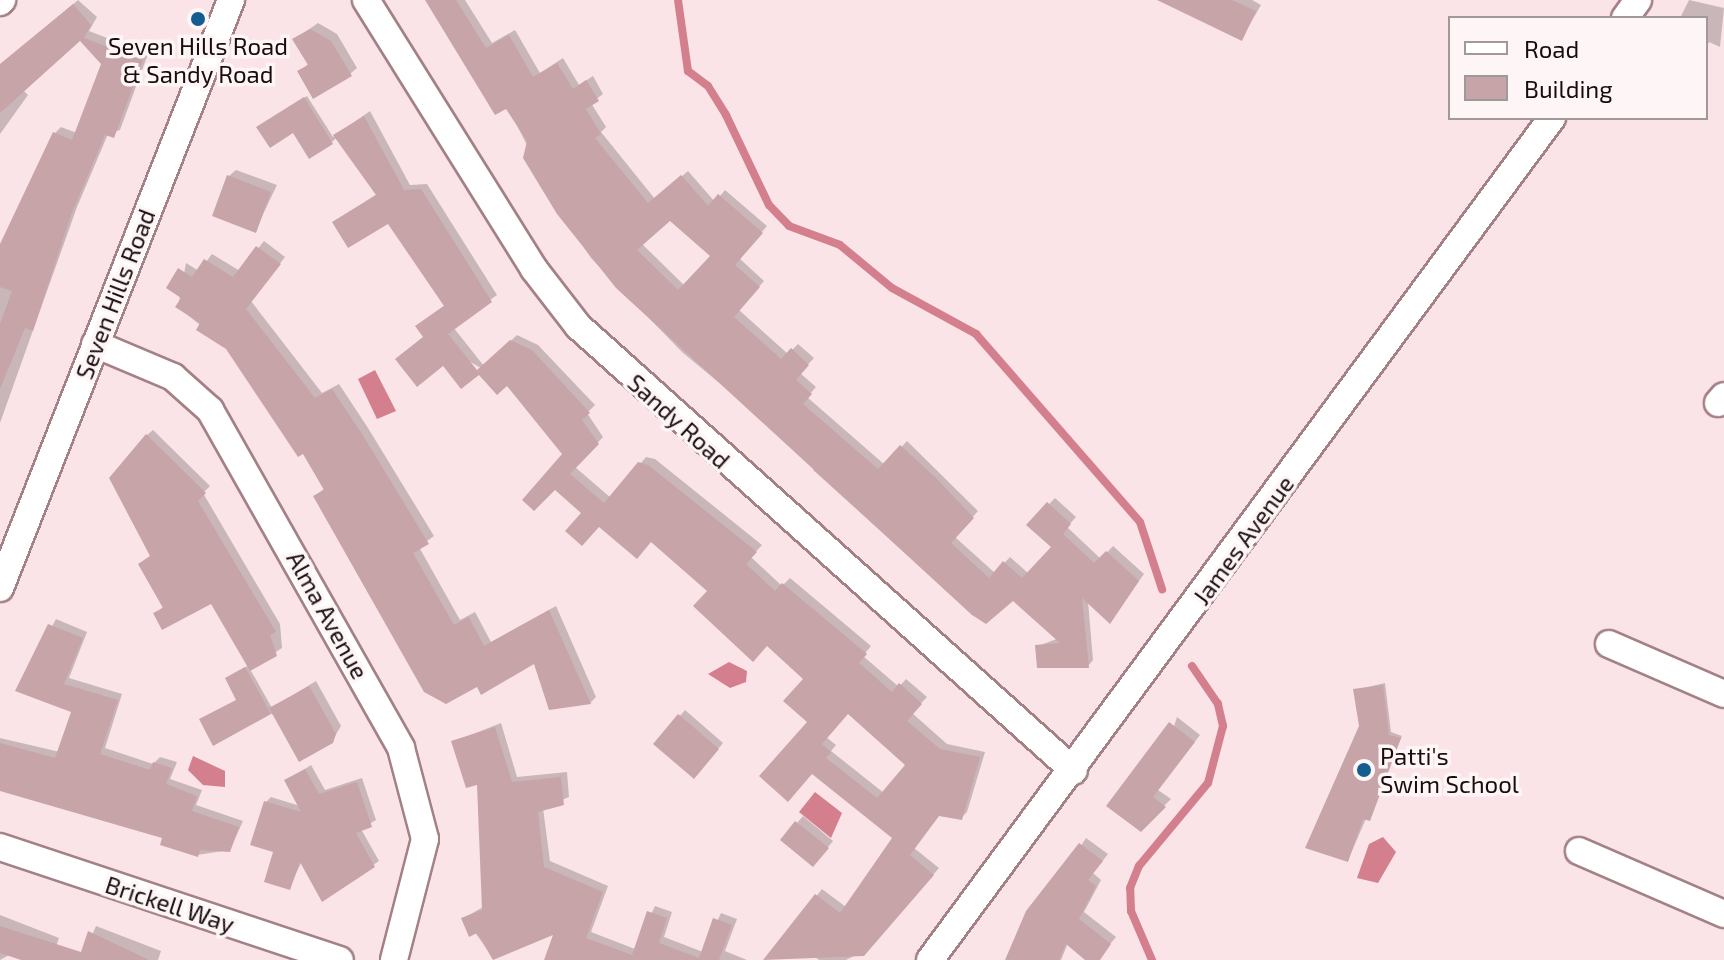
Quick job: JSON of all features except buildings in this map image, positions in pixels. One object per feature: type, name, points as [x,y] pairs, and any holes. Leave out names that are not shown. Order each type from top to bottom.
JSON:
[{"type":"street","name":"Seven Hills Road","points":[[0,588],[231,0]]},
{"type":"street","name":"Sandy Road","points":[[366,0],[534,269],[578,326],[1074,771]]},
{"type":"street","name":"James Avenue","points":[[930,960],[1074,771],[1551,120]]},
{"type":"street","name":"Alma Avenue","points":[[95,344],[173,377],[210,410],[401,748],[425,839],[394,960]]},
{"type":"street","points":[[1609,644],[1724,694]]},
{"type":"street","name":"Brickell Way","points":[[0,847],[340,960]]},
{"type":"street","points":[[1579,851],[1724,914]]},
{"type":"shaded area","points":[[375,370],[396,411],[377,419],[358,379]]},
{"type":"shaded area","points":[[729,662],[747,671],[746,682],[730,688],[708,674]]},
{"type":"shaded area","points":[[193,756],[225,771],[225,787],[203,785],[188,770]]},
{"type":"shaded area","points":[[815,792],[842,813],[831,838],[799,812]]},
{"type":"shaded area","points":[[1383,837],[1396,852],[1378,883],[1357,878],[1369,844]]},
{"type":"waterway","points":[[678,0],[688,71],[708,86],[726,115],[769,205],[789,226],[840,245],[892,288],[976,334],[1140,522],[1162,589]]},
{"type":"waterway","points":[[1152,960],[1131,911],[1130,888],[1139,866],[1208,783],[1223,726],[1218,704],[1192,666]]},
{"type":"place","name":"Seven Hills Road & Sandy Road","points":[[198,19]]},
{"type":"place","name":"Patti's Swim School","points":[[1364,770]]}]
